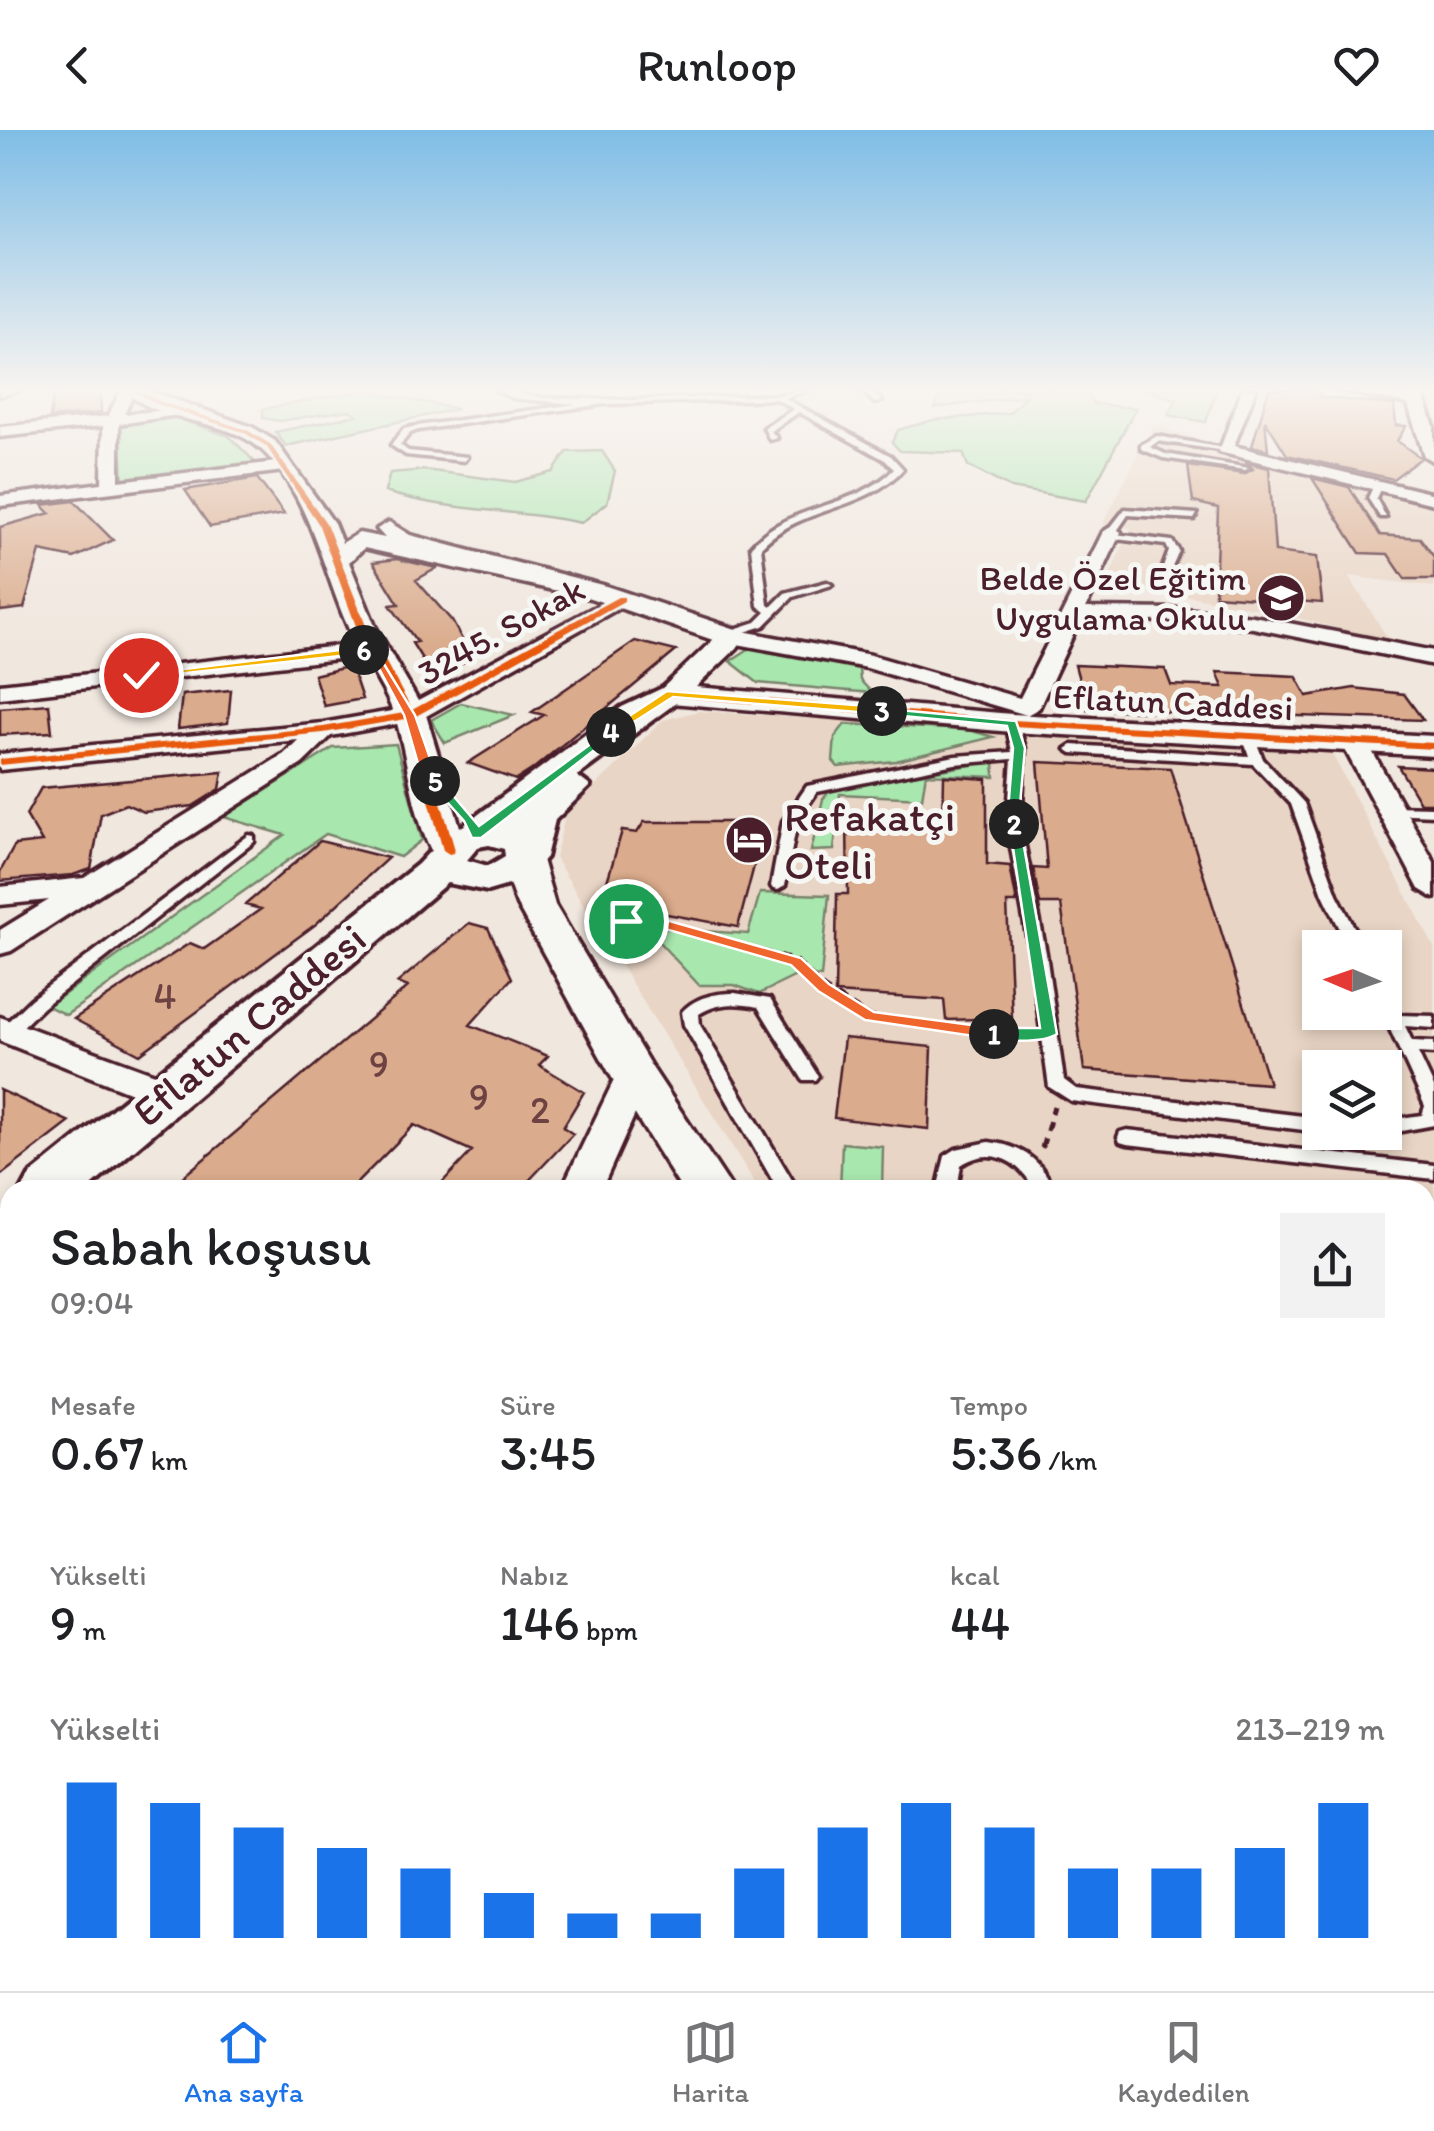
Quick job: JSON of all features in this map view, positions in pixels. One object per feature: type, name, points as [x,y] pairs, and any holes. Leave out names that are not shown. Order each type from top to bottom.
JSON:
[{"type":"main road","points":[[462,855],[502,875],[526,853],[537,816],[670,694]]},
{"type":"main road","name":"Eflatun Caddesi","points":[[62,1180],[433,873],[462,855],[634,714],[670,694]]},
{"type":"main road","name":"Eflatun Caddesi","points":[[99,1180],[434,899],[462,855]]},
{"type":"street","points":[[110,476],[110,486]]},
{"type":"street","points":[[0,501],[198,476]]},
{"type":"street","points":[[290,476],[332,548],[373,649],[410,715],[428,774],[462,855],[513,908],[575,942]]},
{"type":"street","points":[[302,476],[361,523],[726,635],[870,662],[1020,720],[1111,534]]},
{"type":"street","points":[[1339,476],[1434,499]]},
{"type":"street","points":[[332,548],[361,523]]},
{"type":"street","name":"3245. Sokak","points":[[0,762],[324,730],[410,715],[609,596]]},
{"type":"street","points":[[1071,614],[1184,615],[1254,622],[1434,658]]},
{"type":"street","points":[[670,694],[727,642],[726,635]]},
{"type":"street","points":[[0,690],[373,649]]},
{"type":"street","name":"Eflatun Caddesi","points":[[670,694],[950,716],[1434,743]]},
{"type":"street","name":"Eflatun Caddesi","points":[[1020,720],[1253,748],[1354,742],[1434,743]]},
{"type":"street","points":[[0,944],[294,759],[324,730]]},
{"type":"street","points":[[1354,742],[1432,884]]},
{"type":"street","points":[[526,853],[526,874],[536,905],[575,942],[634,1076],[702,1180]]},
{"type":"street","points":[[0,896],[92,886]]},
{"type":"street","points":[[4,1029],[142,1083],[166,1097]]},
{"type":"street","points":[[585,1180],[634,1076]]},
{"type":"lane","points":[[773,612],[763,606],[756,546],[769,528],[875,488],[895,476]]},
{"type":"lane","points":[[1378,485],[1372,498],[1383,515]]},
{"type":"lane","points":[[1167,570],[1174,551],[1169,542],[1111,534],[1125,512],[1194,516]]},
{"type":"lane","points":[[726,635],[760,624],[790,596],[827,585]]},
{"type":"lane","points":[[778,886],[790,821],[812,789],[955,760],[1020,720]]},
{"type":"lane","points":[[1020,720],[1014,826],[1056,1084],[1071,1095],[1302,1123]]},
{"type":"lane","points":[[1072,749],[1253,748],[1297,803],[1330,894],[1348,930]]},
{"type":"lane","points":[[1391,810],[1434,811]]},
{"type":"lane","points":[[4,1029],[250,839]]},
{"type":"lane","points":[[782,1180],[692,1026],[690,1012],[708,1001],[747,998],[764,1003],[809,1076]]},
{"type":"lane","points":[[1402,1020],[1434,1022]]},
{"type":"lane","points":[[1398,1030],[1429,1087],[1434,1107],[1430,1120],[1402,1124]]},
{"type":"lane","points":[[1405,1046],[1434,1048]]},
{"type":"lane","points":[[1127,1137],[1434,1172]]},
{"type":"lane","points":[[948,1180],[952,1162],[974,1151],[1021,1155],[1036,1165],[1039,1180]]},
{"type":"path","points":[[575,942],[622,934],[626,921],[648,919],[796,961],[823,988],[870,1017],[995,1034],[1049,1034]]},
{"type":"shaded area","points":[[1127,476],[1302,476],[1434,508],[1434,587],[1349,576],[1390,642],[1271,611],[1107,581],[1131,528],[1103,524]]},
{"type":"shaded area","points":[[699,711],[1331,752],[1434,947],[1434,1180],[753,1180],[555,858],[565,816],[663,720]]},
{"type":"green space","points":[[123,476],[160,476],[123,480]]},
{"type":"green space","points":[[389,476],[469,476],[515,482],[538,476],[614,476],[607,503],[581,523],[434,503],[385,492]]},
{"type":"green space","points":[[987,476],[1100,476],[1086,501],[1011,488]]},
{"type":"green space","points":[[756,644],[859,668],[860,680],[872,693],[758,683],[730,661]]},
{"type":"green space","points":[[461,703],[514,715],[445,743],[431,720]]},
{"type":"green space","points":[[845,724],[969,730],[993,737],[896,761],[838,767],[833,761],[835,737]]},
{"type":"green space","points":[[396,744],[422,840],[400,857],[326,834],[66,1015],[48,1006],[285,835],[224,817],[333,748]]},
{"type":"green space","points":[[994,761],[995,777],[926,774],[922,798],[840,794],[834,850],[811,851],[823,799],[831,789]]},
{"type":"green space","points":[[760,893],[829,895],[821,977],[798,975],[759,994],[734,985],[699,985],[645,927],[748,934]]},
{"type":"green space","points":[[842,1143],[883,1147],[882,1180],[840,1180]]},
{"type":"building","points":[[1189,476],[1270,476],[1275,552],[1317,557],[1322,603],[1215,595],[1218,508],[1193,502]]},
{"type":"building","points":[[257,478],[284,514],[210,527],[185,490]]},
{"type":"building","points":[[1312,478],[1349,487],[1380,535],[1420,538],[1434,557],[1434,579],[1405,579],[1388,554],[1360,553]]},
{"type":"building","points":[[74,501],[113,540],[74,558],[40,551],[24,608],[0,611],[0,527],[50,513],[42,505]]},
{"type":"building","points":[[397,559],[437,568],[416,580],[452,621],[471,656],[460,665],[427,667],[412,643],[417,642],[390,605],[399,604],[373,562]]},
{"type":"building","points":[[635,641],[676,651],[533,769],[516,780],[468,763],[544,715],[532,712]]},
{"type":"building","points":[[1075,665],[1165,669],[1171,685],[1223,687],[1217,672],[1296,676],[1307,696],[1354,688],[1404,694],[1423,720],[1087,709]]},
{"type":"building","points":[[351,666],[362,699],[324,706],[314,675]]},
{"type":"building","points":[[231,690],[228,723],[178,729],[182,695]]},
{"type":"building","points":[[49,704],[52,732],[0,735],[0,708]]},
{"type":"building","points":[[1038,762],[1170,768],[1269,1084],[1084,1070],[1061,904],[1040,904],[1033,868],[1047,869]]},
{"type":"building","points":[[1398,766],[1434,768],[1434,803],[1420,803]]},
{"type":"building","points":[[223,772],[220,789],[193,806],[144,812],[126,804],[101,814],[91,869],[73,875],[0,881],[0,872],[15,845],[42,842],[26,815],[41,788]]},
{"type":"building","points":[[944,776],[987,779],[987,864],[1010,866],[1017,903],[1007,903],[1012,1018],[946,1020],[944,1000],[835,993],[837,894],[848,894],[847,820],[943,824]]},
{"type":"building","points":[[644,822],[752,822],[754,866],[738,927],[601,902],[622,831],[637,833]]},
{"type":"building","points":[[320,841],[388,858],[316,924],[140,1054],[74,1019],[190,943],[204,949],[261,909],[245,905]]},
{"type":"building","points":[[469,923],[488,928],[512,978],[470,1025],[548,1056],[539,1065],[584,1092],[563,1127],[573,1134],[529,1180],[444,1180],[472,1151],[414,1125],[360,1180],[179,1180],[408,987],[397,983]]},
{"type":"building","points":[[844,1038],[932,1047],[929,1129],[834,1118]]},
{"type":"building","points":[[0,1090],[70,1122],[0,1176]]},
{"type":"cycle path","points":[[291,476],[322,523],[361,626],[410,715],[449,850]]},
{"type":"cycle path","points":[[0,762],[323,730],[410,715],[621,599]]},
{"type":"cycle path","points":[[671,694],[1012,723],[1434,746]]},
{"type":"place","name":"Belde Özel Eğitim Uygulama Okulu","points":[[1281,598]]},
{"type":"place","name":"Refakatçi Oteli","points":[[749,840]]},
{"type":"route","points":[[141,675],[373,649],[410,715],[428,774],[470,819],[477,835],[634,714],[670,694],[1012,723],[1019,748],[1014,826],[1049,1034],[995,1034],[870,1017],[823,988],[796,961],[717,942],[648,919],[626,921]]}]
